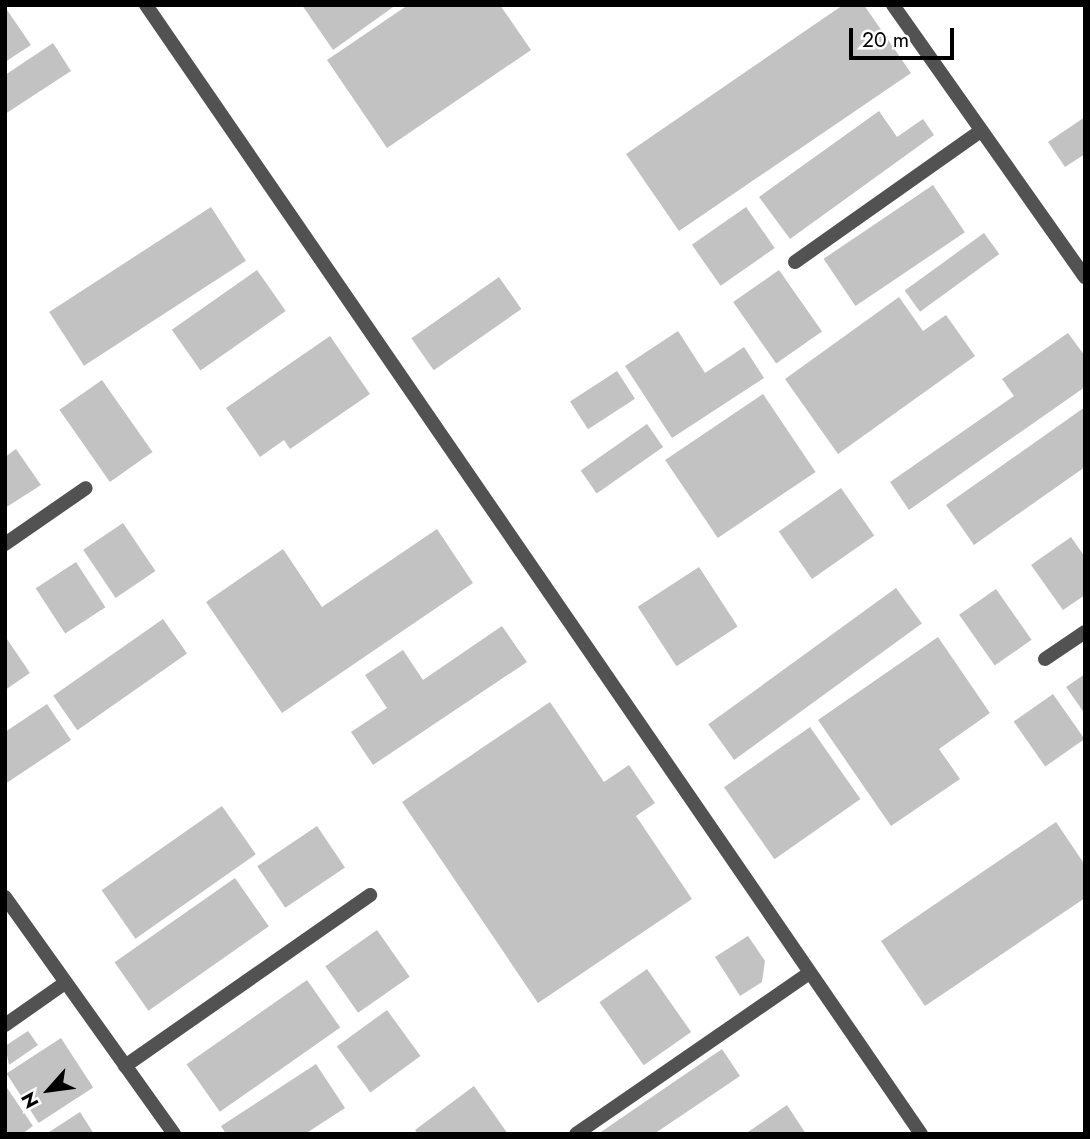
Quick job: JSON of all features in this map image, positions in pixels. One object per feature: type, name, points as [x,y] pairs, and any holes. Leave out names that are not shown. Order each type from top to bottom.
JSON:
[{"type":"street","points":[[146,5],[921,1134]]},
{"type":"street","points":[[892,5],[1085,277]]},
{"type":"street","points":[[795,262],[981,131]]},
{"type":"street","points":[[5,544],[86,488]]},
{"type":"street","points":[[1045,659],[1085,632]]},
{"type":"street","points":[[125,1066],[370,895]]},
{"type":"street","points":[[5,897],[174,1134]]},
{"type":"street","points":[[576,1134],[809,973]]},
{"type":"street","points":[[5,1025],[65,983]]},
{"type":"building","points":[[302,5],[396,5],[333,50]]},
{"type":"building","points":[[408,5],[500,5],[531,50],[387,148],[327,60]]},
{"type":"building","points":[[843,5],[864,5],[911,73],[679,231],[626,154]]},
{"type":"building","points":[[5,7],[31,45],[5,62]]},
{"type":"building","points":[[53,43],[71,71],[5,114],[5,75]]},
{"type":"building","points":[[879,111],[897,137],[923,119],[934,135],[790,239],[759,197]]},
{"type":"building","points":[[1085,117],[1085,154],[1065,167],[1048,142]]},
{"type":"building","points":[[933,185],[965,232],[855,306],[824,259]]},
{"type":"building","points":[[211,207],[246,261],[84,366],[49,312]]},
{"type":"building","points":[[746,207],[775,248],[721,286],[692,245]]},
{"type":"building","points":[[984,233],[999,254],[920,312],[905,291]]},
{"type":"building","points":[[257,270],[286,311],[200,371],[172,330]]},
{"type":"building","points":[[779,270],[822,331],[776,364],[733,302]]},
{"type":"building","points":[[499,277],[521,309],[434,370],[411,338]]},
{"type":"building","points":[[899,297],[923,331],[946,315],[975,356],[838,454],[785,379]]},
{"type":"building","points":[[678,331],[705,373],[744,347],[764,378],[672,438],[625,366]]},
{"type":"building","points":[[1068,333],[1085,356],[1085,387],[909,510],[890,482],[1014,396],[1002,379]]},
{"type":"building","points":[[330,336],[370,394],[290,449],[284,440],[260,457],[226,408]]},
{"type":"building","points":[[617,371],[635,399],[588,429],[570,401]]},
{"type":"building","points":[[102,380],[152,452],[110,482],[59,410]]},
{"type":"building","points":[[763,394],[816,472],[718,538],[665,460]]},
{"type":"building","points":[[1085,407],[1085,467],[974,545],[946,505]]},
{"type":"building","points":[[647,424],[663,447],[597,493],[581,470]]},
{"type":"building","points":[[16,449],[41,485],[5,508],[5,457]]},
{"type":"building","points":[[841,488],[874,536],[812,579],[779,532]]},
{"type":"building","points":[[123,523],[155,571],[116,598],[83,550]]},
{"type":"building","points":[[437,529],[473,583],[282,713],[206,602],[283,549],[322,607]]},
{"type":"building","points":[[1071,537],[1085,557],[1085,595],[1063,610],[1031,565]]},
{"type":"building","points":[[76,562],[105,607],[65,633],[36,588]]},
{"type":"building","points":[[699,567],[738,627],[676,666],[638,607]]},
{"type":"building","points":[[896,588],[922,624],[734,760],[708,724]]},
{"type":"building","points":[[996,589],[1032,640],[995,666],[959,615]]},
{"type":"building","points":[[163,619],[187,653],[77,730],[53,696]]},
{"type":"building","points":[[502,626],[527,662],[373,765],[351,732],[387,708],[365,675],[403,650],[423,680]]},
{"type":"building","points":[[5,636],[30,673],[5,690]]},
{"type":"building","points":[[938,637],[990,713],[939,749],[960,779],[891,826],[818,720]]},
{"type":"building","points":[[1085,674],[1085,714],[1066,687]]},
{"type":"building","points":[[1053,694],[1085,739],[1045,767],[1014,722]]},
{"type":"building","points":[[550,702],[604,782],[629,765],[655,803],[636,816],[692,899],[538,1003],[402,802]]},
{"type":"building","points":[[47,704],[71,740],[5,784],[5,732]]},
{"type":"building","points":[[810,727],[860,799],[774,859],[724,787]]},
{"type":"building","points":[[222,806],[256,854],[135,939],[102,890]]},
{"type":"building","points":[[1056,822],[1085,865],[1085,898],[925,1006],[881,941]]},
{"type":"building","points":[[317,826],[345,867],[285,908],[257,866]]},
{"type":"building","points":[[235,878],[269,926],[148,1011],[115,962]]},
{"type":"building","points":[[377,930],[410,977],[358,1013],[325,966]]},
{"type":"building","points":[[748,936],[765,961],[762,982],[740,996],[715,957]]},
{"type":"building","points":[[647,969],[691,1032],[644,1065],[599,1002]]},
{"type":"building","points":[[307,980],[340,1028],[220,1112],[187,1064]]},
{"type":"building","points":[[387,1010],[421,1056],[370,1093],[337,1046]]},
{"type":"building","points":[[28,1031],[38,1045],[9,1065],[5,1046]]},
{"type":"building","points":[[61,1038],[93,1087],[39,1123],[6,1073]]},
{"type":"building","points":[[722,1049],[740,1076],[654,1134],[598,1134]]},
{"type":"building","points":[[316,1064],[345,1108],[305,1134],[226,1134],[221,1126]]},
{"type":"building","points":[[5,1085],[33,1126],[22,1134],[5,1134]]},
{"type":"building","points":[[474,1086],[508,1134],[418,1134],[415,1130]]},
{"type":"building","points":[[787,1105],[806,1134],[745,1134]]},
{"type":"building","points":[[80,1112],[94,1134],[46,1134]]}]
